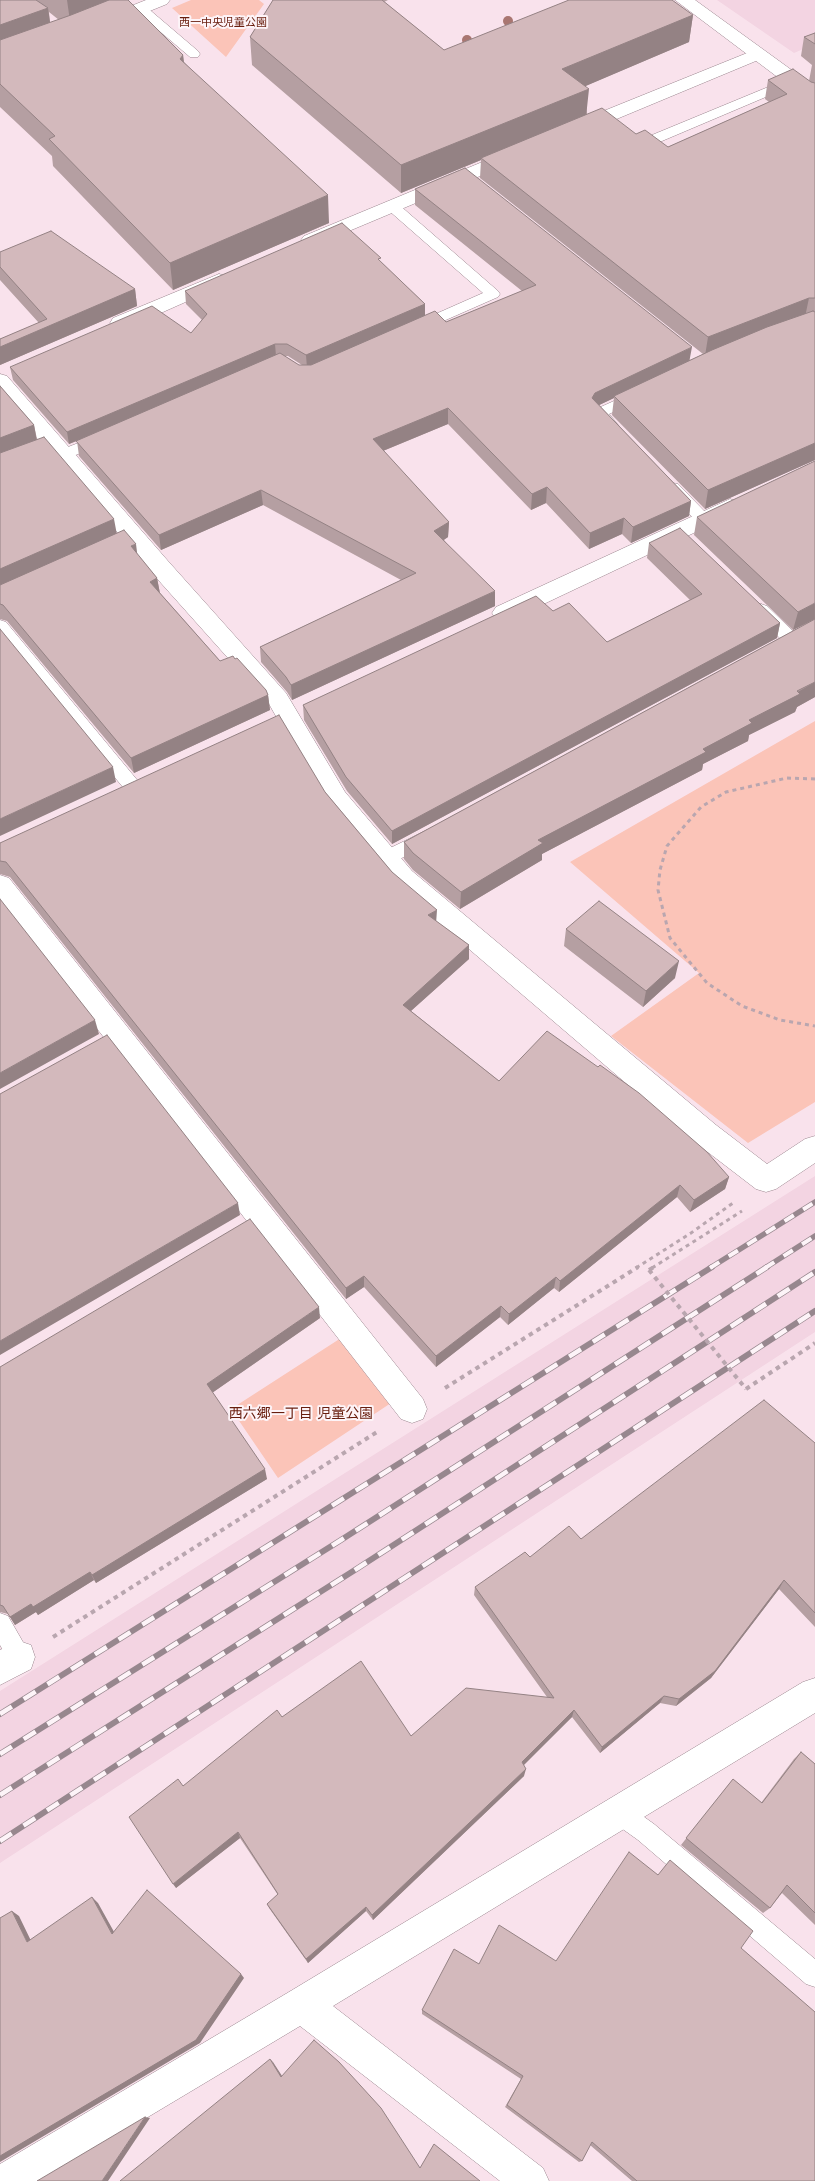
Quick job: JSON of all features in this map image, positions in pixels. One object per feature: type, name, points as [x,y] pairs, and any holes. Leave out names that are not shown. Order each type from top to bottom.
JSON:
[{"type":"street","points":[[83,31],[161,0]]},
{"type":"street","points":[[684,0],[815,96]]},
{"type":"street","points":[[557,137],[757,54]]},
{"type":"street","points":[[291,249],[529,148]]},
{"type":"street","points":[[100,331],[236,272]]},
{"type":"street","points":[[0,375],[18,367]]},
{"type":"street","points":[[0,381],[50,449],[124,539],[278,699],[336,799],[403,878],[706,1134],[766,1180],[815,1148]]},
{"type":"street","points":[[483,623],[686,538],[704,520],[747,499]]},
{"type":"street","points":[[0,885],[108,1039],[251,1219],[412,1409]]},
{"type":"street","points":[[6,2181],[302,2005],[815,1694]]},
{"type":"street","points":[[302,2005],[530,2181]]},
{"type":"lane","points":[[140,8],[194,54]]},
{"type":"lane","points":[[657,138],[793,80]]},
{"type":"lane","points":[[465,175],[480,188]]},
{"type":"lane","points":[[392,206],[494,294],[404,333]]},
{"type":"lane","points":[[620,434],[599,413],[651,389]]},
{"type":"lane","points":[[50,449],[118,432]]},
{"type":"lane","points":[[662,477],[704,520]]},
{"type":"lane","points":[[750,599],[792,640]]},
{"type":"lane","points":[[0,626],[132,786]]},
{"type":"lane","points":[[775,649],[807,631]]},
{"type":"lane","points":[[386,858],[438,830]]},
{"type":"lane","points":[[0,1624],[9,1663]]},
{"type":"lane","points":[[618,1812],[646,1832],[815,1975]]},
{"type":"path","points":[[815,779],[787,778],[726,792],[701,807],[667,846],[660,870],[658,890],[670,938],[707,983],[750,1009],[780,1020],[815,1026]]},
{"type":"path","points":[[9,1663],[277,1497],[412,1409],[691,1233],[766,1180]]},
{"type":"path","points":[[741,1212],[649,1270],[746,1389],[815,1343]]},
{"type":"shaded area","points":[[717,0],[815,0],[815,44],[794,53]]},
{"type":"shaded area","points":[[815,1176],[815,1332],[0,1863],[0,1691]]},
{"type":"green space","name":"西一中央児童公園","points":[[191,0],[259,0],[264,4],[226,57],[172,8]]},
{"type":"green space","points":[[815,721],[815,1102],[748,1143],[611,1036],[699,973],[570,862]]},
{"type":"green space","name":"西六郷一丁目 児童公園","points":[[341,1338],[391,1403],[278,1478],[231,1409]]},
{"type":"building","points":[[0,0],[36,0],[48,8],[0,25]]},
{"type":"building","points":[[109,0],[128,0],[183,55],[180,59],[328,195],[170,263],[49,139],[55,136],[0,84],[0,40]]},
{"type":"building","points":[[273,0],[382,0],[444,50],[569,0],[672,0],[693,15],[562,69],[589,89],[401,165],[250,37]]},
{"type":"building","points":[[815,33],[815,44],[804,37]]},
{"type":"building","points":[[793,69],[815,83],[815,298],[809,298],[708,337],[481,158],[602,108],[636,134],[645,130],[668,147],[787,94],[768,80]]},
{"type":"building","points":[[465,168],[692,347],[595,393],[592,398],[691,501],[633,527],[624,518],[590,533],[547,487],[532,494],[448,408],[373,439],[449,522],[434,531],[495,591],[291,685],[260,647],[416,573],[261,490],[159,535],[76,441],[280,353],[299,365],[311,365],[435,311],[446,322],[536,285],[415,189]]},
{"type":"building","points":[[342,223],[381,258],[378,259],[425,304],[306,355],[287,344],[275,344],[67,432],[10,367],[152,306],[191,333],[207,314],[185,291]]},
{"type":"building","points":[[51,231],[135,289],[0,347],[0,339],[47,319],[0,267],[0,252]]},
{"type":"building","points":[[813,311],[815,312],[815,443],[708,490],[614,396],[712,350],[767,327]]},
{"type":"building","points":[[0,386],[34,425],[0,438]]},
{"type":"building","points":[[44,437],[114,519],[0,569],[0,453]]},
{"type":"building","points":[[815,461],[815,603],[798,612],[697,517]]},
{"type":"building","points":[[680,528],[780,623],[392,831],[346,777],[303,705],[536,596],[553,611],[569,603],[607,642],[702,594],[649,543]]},
{"type":"building","points":[[124,530],[136,544],[131,546],[157,578],[150,582],[220,661],[233,656],[235,659],[237,658],[266,690],[268,695],[131,758],[3,605],[0,604],[0,585]]},
{"type":"building","points":[[815,619],[815,682],[797,691],[800,694],[749,720],[752,723],[703,749],[706,752],[538,840],[543,843],[461,892],[413,853],[404,842]]},
{"type":"building","points":[[0,629],[113,767],[0,819]]},
{"type":"building","points":[[279,715],[325,792],[392,872],[437,910],[428,915],[469,945],[403,1005],[499,1081],[547,1031],[639,1093],[707,1152],[729,1177],[694,1200],[680,1185],[560,1281],[556,1277],[509,1314],[501,1306],[436,1356],[364,1276],[346,1288],[6,862],[0,861],[0,843]]},
{"type":"building","points":[[0,899],[95,1020],[0,1073]]},
{"type":"building","points":[[599,901],[679,961],[646,991],[566,929]]},
{"type":"building","points":[[107,1035],[238,1203],[0,1341],[0,1094]]},
{"type":"building","points":[[250,1219],[319,1307],[207,1384],[265,1469],[92,1575],[90,1572],[33,1607],[31,1604],[10,1617],[3,1606],[0,1605],[0,1367]]},
{"type":"building","points":[[764,1400],[815,1443],[815,1613],[784,1580],[715,1671],[679,1699],[664,1696],[602,1747],[574,1710],[522,1762],[526,1769],[372,1915],[366,1907],[306,1959],[267,1904],[278,1894],[238,1832],[173,1884],[129,1817],[178,1779],[183,1786],[277,1710],[282,1717],[361,1661],[411,1736],[466,1688],[554,1698],[475,1587],[525,1552],[530,1557],[569,1526],[581,1539]]},
{"type":"building","points":[[801,1752],[815,1764],[815,1913],[787,1885],[770,1908],[686,1838],[733,1779],[762,1803]]},
{"type":"building","points":[[629,1852],[658,1875],[670,1860],[753,1931],[741,1948],[815,2012],[815,2181],[637,2181],[592,2142],[582,2161],[507,2105],[523,2076],[422,2010],[454,1949],[479,1964],[499,1925],[556,1961]]},
{"type":"building","points":[[147,1890],[241,1974],[196,2040],[0,2156],[0,1918],[12,1911],[27,1942],[92,1897],[112,1934]]},
{"type":"building","points":[[314,2040],[339,2062],[381,2108],[420,2168],[434,2144],[480,2181],[120,2181],[270,2059],[281,2077]]},
{"type":"building","points":[[145,2117],[102,2181],[37,2181]]},
{"type":"railway","points":[[710,1268],[815,1202]]},
{"type":"railway","points":[[765,1268],[815,1236]]},
{"type":"railway","points":[[0,1714],[712,1267]]},
{"type":"railway","points":[[0,1754],[341,1540],[767,1267]]},
{"type":"railway","points":[[0,1795],[358,1568],[815,1272]]},
{"type":"railway","points":[[0,1841],[815,1311]]}]
